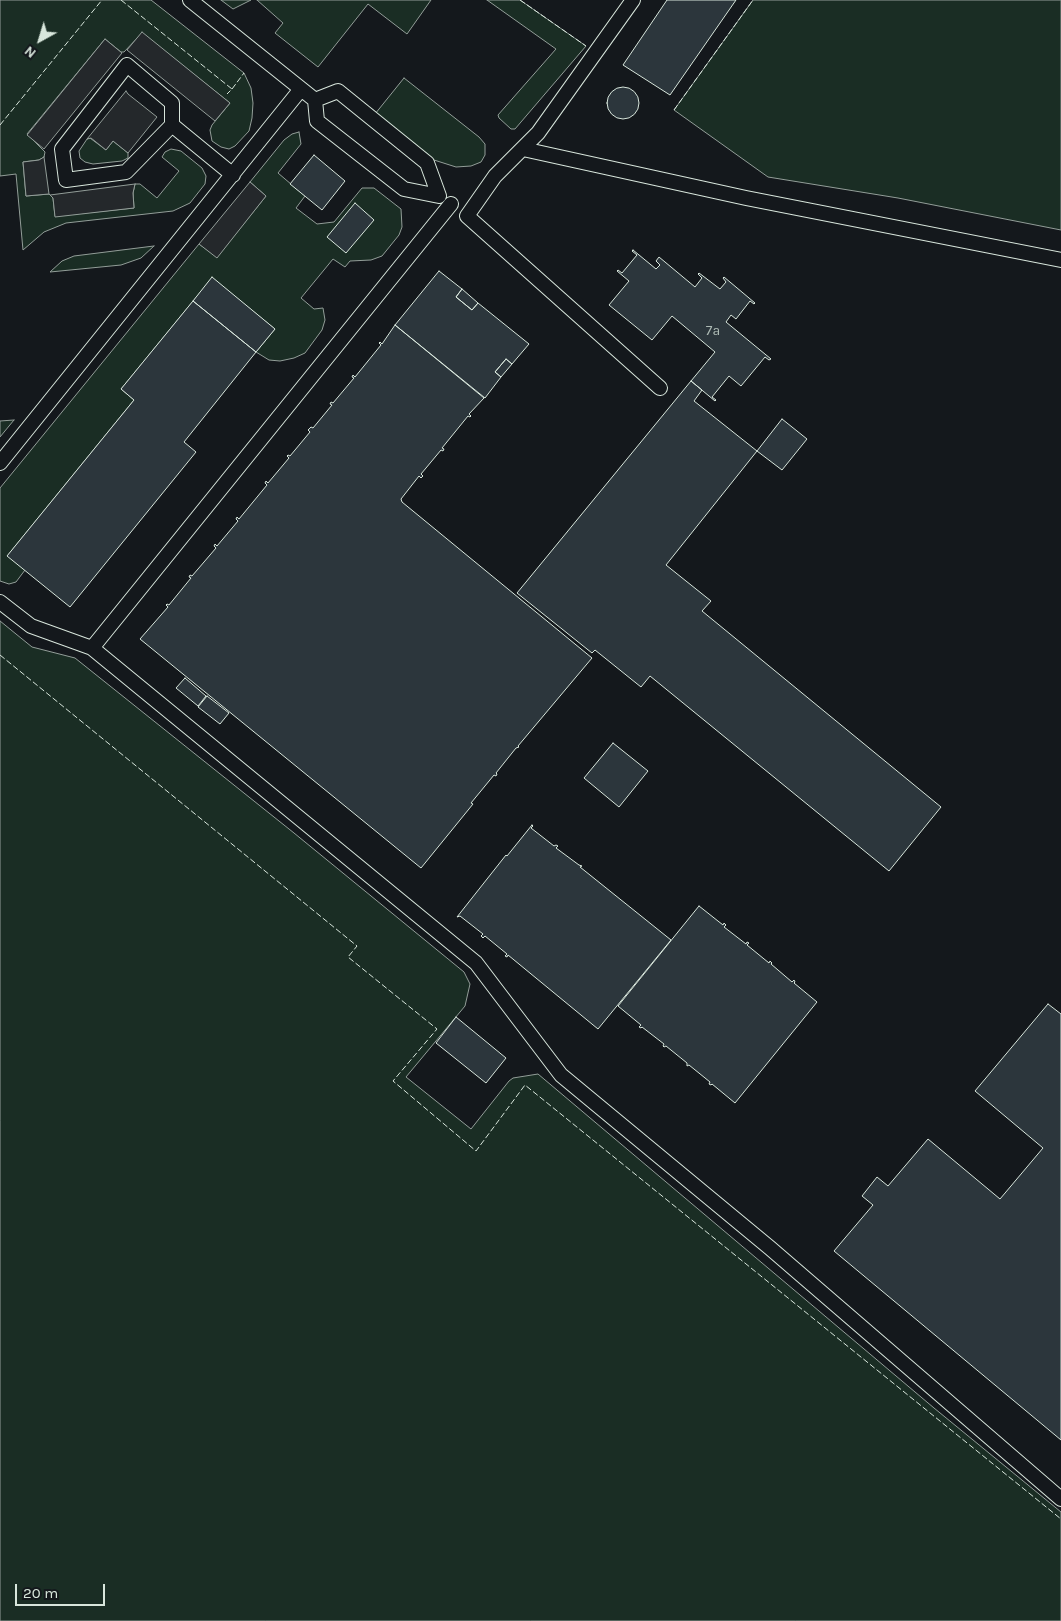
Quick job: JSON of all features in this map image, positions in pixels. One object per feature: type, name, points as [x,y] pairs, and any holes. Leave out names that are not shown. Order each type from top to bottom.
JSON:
[{"type":"lane","points":[[190,0],[315,100],[317,121],[404,190],[439,196],[451,204],[660,388]]},
{"type":"lane","points":[[466,216],[495,176],[538,133],[633,0]]},
{"type":"lane","points":[[127,65],[172,103],[172,125],[126,172],[66,180],[62,150],[127,65]]},
{"type":"lane","points":[[0,463],[301,89]]},
{"type":"lane","points":[[315,100],[338,91],[427,163],[439,196]]},
{"type":"lane","points":[[172,125],[232,175]]},
{"type":"lane","points":[[523,149],[746,198],[1061,260]]},
{"type":"lane","points":[[92,648],[451,204]]},
{"type":"lane","points":[[0,602],[31,626],[92,648],[476,963],[561,1075],[770,1248],[1061,1499]]},
{"type":"green space","points":[[0,0],[151,0],[244,73],[251,88],[253,103],[249,131],[235,146],[229,149],[221,147],[212,141],[210,130],[230,103],[142,33],[124,52],[121,52],[105,39],[27,134],[45,152],[44,157],[39,160],[23,162],[26,196],[49,194],[53,198],[55,216],[134,208],[133,193],[135,184],[140,184],[157,198],[179,171],[162,157],[165,152],[171,149],[181,151],[202,168],[206,176],[205,184],[190,203],[173,211],[66,223],[44,232],[23,250],[16,174],[0,176]]},
{"type":"green space","points":[[221,0],[251,0],[233,9]]},
{"type":"green space","points":[[257,0],[431,0],[407,34],[368,4],[318,67],[275,33],[283,23]]},
{"type":"green space","points":[[487,0],[520,0],[586,46],[515,129],[511,129],[498,115],[556,49]]},
{"type":"green space","points":[[753,0],[1061,0],[1061,230],[898,198],[768,177],[674,110]]},
{"type":"green space","points":[[404,78],[479,137],[485,144],[485,155],[481,162],[471,166],[456,167],[434,160],[375,114]]},
{"type":"green space","points":[[299,132],[301,144],[278,173],[305,196],[296,208],[317,224],[334,222],[362,188],[374,188],[401,209],[402,227],[399,235],[382,256],[371,260],[350,261],[345,267],[333,259],[301,298],[314,309],[323,308],[325,320],[322,330],[305,353],[294,358],[280,361],[269,360],[256,352],[275,329],[212,278],[121,389],[134,400],[8,555],[25,570],[16,582],[9,584],[0,581],[0,488],[199,244],[217,257],[266,196],[250,182],[284,140],[292,134]]},
{"type":"green space","points":[[90,138],[106,150],[113,141],[128,153],[128,158],[122,161],[93,164],[85,162],[80,158],[79,151],[87,139]]},
{"type":"green space","points":[[154,246],[141,258],[121,265],[50,272],[62,261],[74,256]]},
{"type":"green space","points":[[14,420],[0,437],[0,421]]},
{"type":"green space","points":[[0,621],[32,647],[75,658],[464,972],[470,984],[465,1006],[406,1077],[471,1129],[509,1081],[513,1078],[538,1074],[934,1408],[1061,1512],[1061,1621],[0,1621]]},
{"type":"shaded area","points":[[142,32],[230,103],[215,121],[127,50]]},
{"type":"shaded area","points":[[105,39],[122,53],[44,149],[27,135]]},
{"type":"shaded area","points":[[126,91],[157,117],[128,153],[113,141],[106,150],[91,138],[87,139]]},
{"type":"shaded area","points":[[44,157],[49,194],[26,196],[23,162],[39,160]]},
{"type":"shaded area","points":[[250,182],[266,196],[217,258],[199,244]]},
{"type":"shaded area","points":[[135,184],[133,193],[134,208],[55,217],[53,198],[50,195]]},
{"type":"building","points":[[667,0],[736,0],[670,95],[623,65]]},
{"type":"building","points":[[623,87],[629,88],[634,92],[638,97],[638,109],[634,114],[629,118],[623,119],[617,118],[612,114],[608,109],[607,103],[608,97],[612,92],[617,88]]},
{"type":"building","points":[[314,155],[345,181],[322,210],[290,184]]},
{"type":"building","points":[[355,203],[374,220],[346,253],[327,237]]},
{"type":"building","points":[[633,250],[656,269],[660,265],[656,261],[659,257],[695,287],[702,278],[699,273],[720,289],[726,282],[724,277],[755,303],[750,301],[736,319],[731,315],[726,322],[771,359],[769,360],[765,357],[741,386],[729,376],[712,397],[715,401],[691,381],[715,352],[672,316],[652,340],[609,305],[629,281],[617,271],[622,273],[637,255]]},
{"type":"building","points":[[439,271],[462,289],[456,297],[472,310],[478,303],[529,344],[512,364],[506,359],[495,372],[501,377],[485,398],[395,325]]},
{"type":"building","points":[[212,277],[275,329],[256,352],[193,301]]},
{"type":"building","points":[[462,289],[478,303],[472,310],[456,297]]},
{"type":"building","points":[[193,301],[256,352],[184,442],[196,452],[70,607],[7,556],[134,400],[121,389]]},
{"type":"building","points":[[395,325],[484,398],[469,414],[471,416],[468,416],[442,448],[444,449],[443,451],[441,450],[421,474],[423,476],[421,478],[419,476],[401,499],[402,502],[592,658],[519,747],[516,748],[496,773],[496,776],[494,775],[471,803],[473,804],[421,868],[140,639],[168,607],[166,605],[169,605],[191,578],[189,577],[190,575],[192,576],[216,548],[215,544],[217,546],[238,521],[237,517],[239,519],[267,485],[266,481],[268,483],[289,458],[287,456],[290,456],[310,432],[308,430],[311,427],[313,428],[332,405],[330,404],[331,402],[333,403],[354,378],[352,377],[353,375],[355,377],[381,345],[379,343],[382,344]]},
{"type":"building","points":[[506,359],[512,364],[501,377],[495,372]]},
{"type":"building","points":[[691,381],[702,390],[694,401],[757,451],[666,565],[711,601],[702,611],[941,807],[889,871],[650,676],[641,687],[595,650],[592,653],[517,593]]},
{"type":"building","points":[[782,419],[807,439],[782,470],[757,451]]},
{"type":"building","points":[[185,678],[206,696],[198,706],[176,688]]},
{"type":"building","points":[[207,696],[229,713],[220,724],[198,707]]},
{"type":"building","points":[[613,743],[648,771],[619,807],[584,778]]},
{"type":"building","points":[[532,825],[531,828],[554,846],[558,846],[556,848],[582,866],[580,867],[671,940],[598,1029],[508,955],[507,957],[505,956],[507,954],[485,936],[483,938],[481,936],[483,934],[460,916],[457,917]]},
{"type":"building","points":[[699,906],[723,925],[724,923],[726,925],[724,927],[746,944],[747,942],[749,943],[747,945],[769,963],[770,961],[792,982],[794,980],[794,983],[817,1002],[735,1103],[712,1084],[709,1084],[710,1082],[689,1065],[687,1066],[687,1063],[666,1046],[664,1047],[664,1044],[642,1027],[639,1027],[641,1025],[618,1006]]},
{"type":"building","points":[[1048,1004],[1061,1014],[1061,1440],[834,1251],[873,1205],[862,1196],[877,1177],[888,1186],[928,1139],[1000,1199],[1043,1148],[975,1091]]},
{"type":"building","points":[[456,1017],[506,1058],[486,1083],[436,1043]]},
{"type":"fence","points":[[0,125],[102,0]]},
{"type":"fence","points":[[121,0],[232,89],[227,94]]},
{"type":"fence","points":[[520,0],[586,46]]},
{"type":"fence","points":[[674,110],[753,0]]},
{"type":"fence","points":[[232,89],[244,73]]},
{"type":"fence","points":[[0,655],[357,946],[348,957],[437,1029],[393,1081],[476,1151],[525,1085],[1061,1519]]}]
